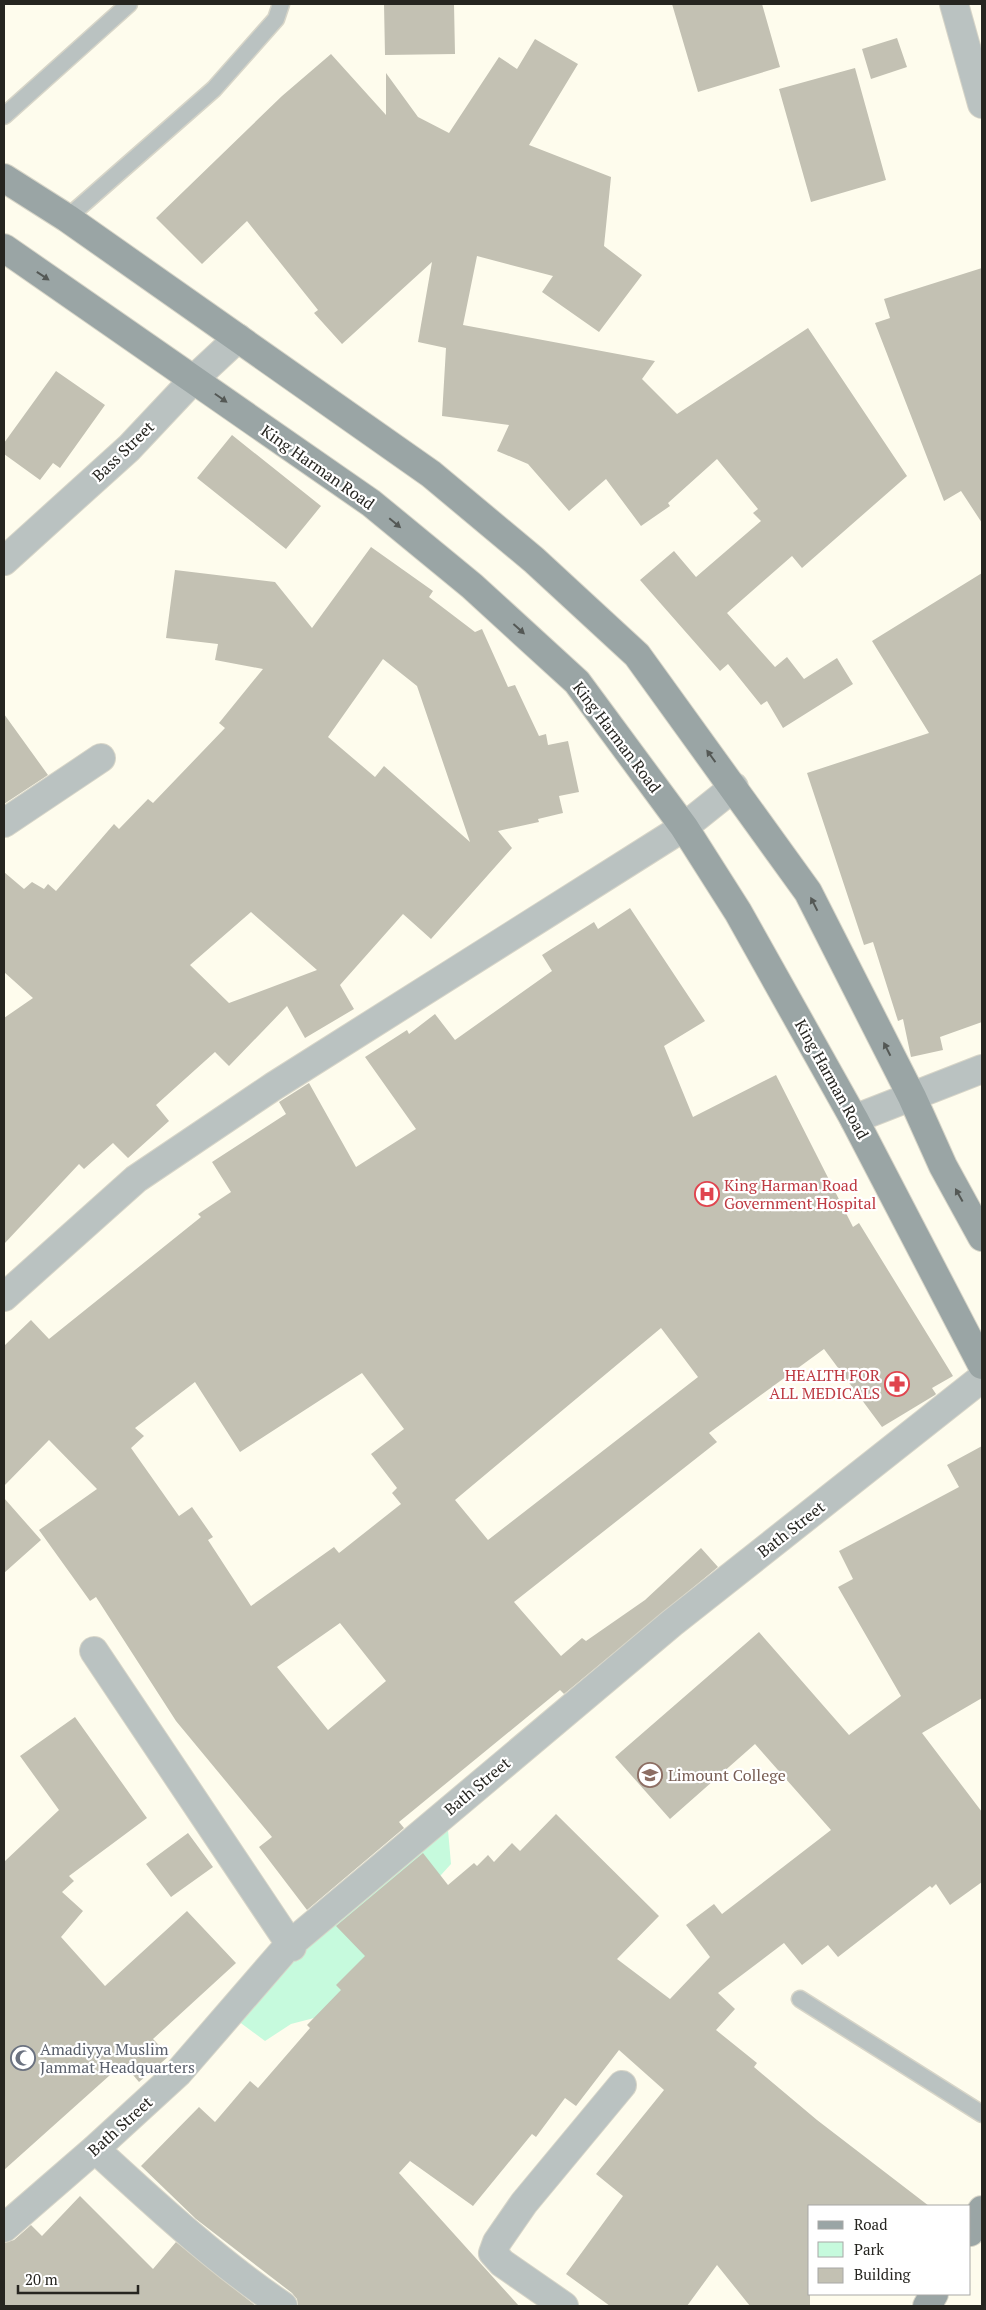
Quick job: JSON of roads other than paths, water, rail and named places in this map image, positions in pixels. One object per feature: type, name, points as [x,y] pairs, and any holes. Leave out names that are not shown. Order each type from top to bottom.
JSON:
[{"type":"main road","points":[[4,178],[68,218],[432,474],[534,560],[637,655],[808,892],[912,1097],[942,1166],[982,1237]]},
{"type":"main road","name":"King Harman Road","points":[[4,248],[371,503],[472,586],[577,682],[684,826],[738,912],[854,1120],[982,1365]]},
{"type":"main road","points":[[971,2230],[982,2210]]},
{"type":"main road","points":[[926,2306],[933,2295]]},
{"type":"street","points":[[954,4],[982,104]]},
{"type":"street","name":"Bass Street","points":[[4,560],[129,448],[194,379],[238,338]]},
{"type":"street","points":[[4,823],[101,758]]},
{"type":"street","points":[[4,1297],[136,1179],[274,1086],[684,826],[734,787]]},
{"type":"street","points":[[854,1120],[982,1069]]},
{"type":"street","name":"Bath Street","points":[[4,2228],[95,2149],[178,2073],[288,1946],[672,1623],[982,1378]]},
{"type":"street","points":[[94,1651],[292,1947],[288,1946]]},
{"type":"street","points":[[564,2306],[502,2263],[493,2253],[497,2242],[524,2203],[622,2085]]},
{"type":"street","points":[[95,2149],[170,2218],[254,2286],[283,2306]]},
{"type":"lane","points":[[4,116],[129,4]]},
{"type":"lane","points":[[68,218],[214,89],[276,18],[281,4]]},
{"type":"lane","points":[[800,1999],[982,2114]]},
{"type":"place","name":"King Harman Road Government Hospital","points":[[707,1194]]},
{"type":"place","name":"HEALTH FOR ALL MEDICALS","points":[[897,1384]]},
{"type":"place","name":"Limount College","points":[[650,1775]]},
{"type":"place","name":"Amadiyya Muslim Jammat Headquarters","points":[[23,2058]]}]
